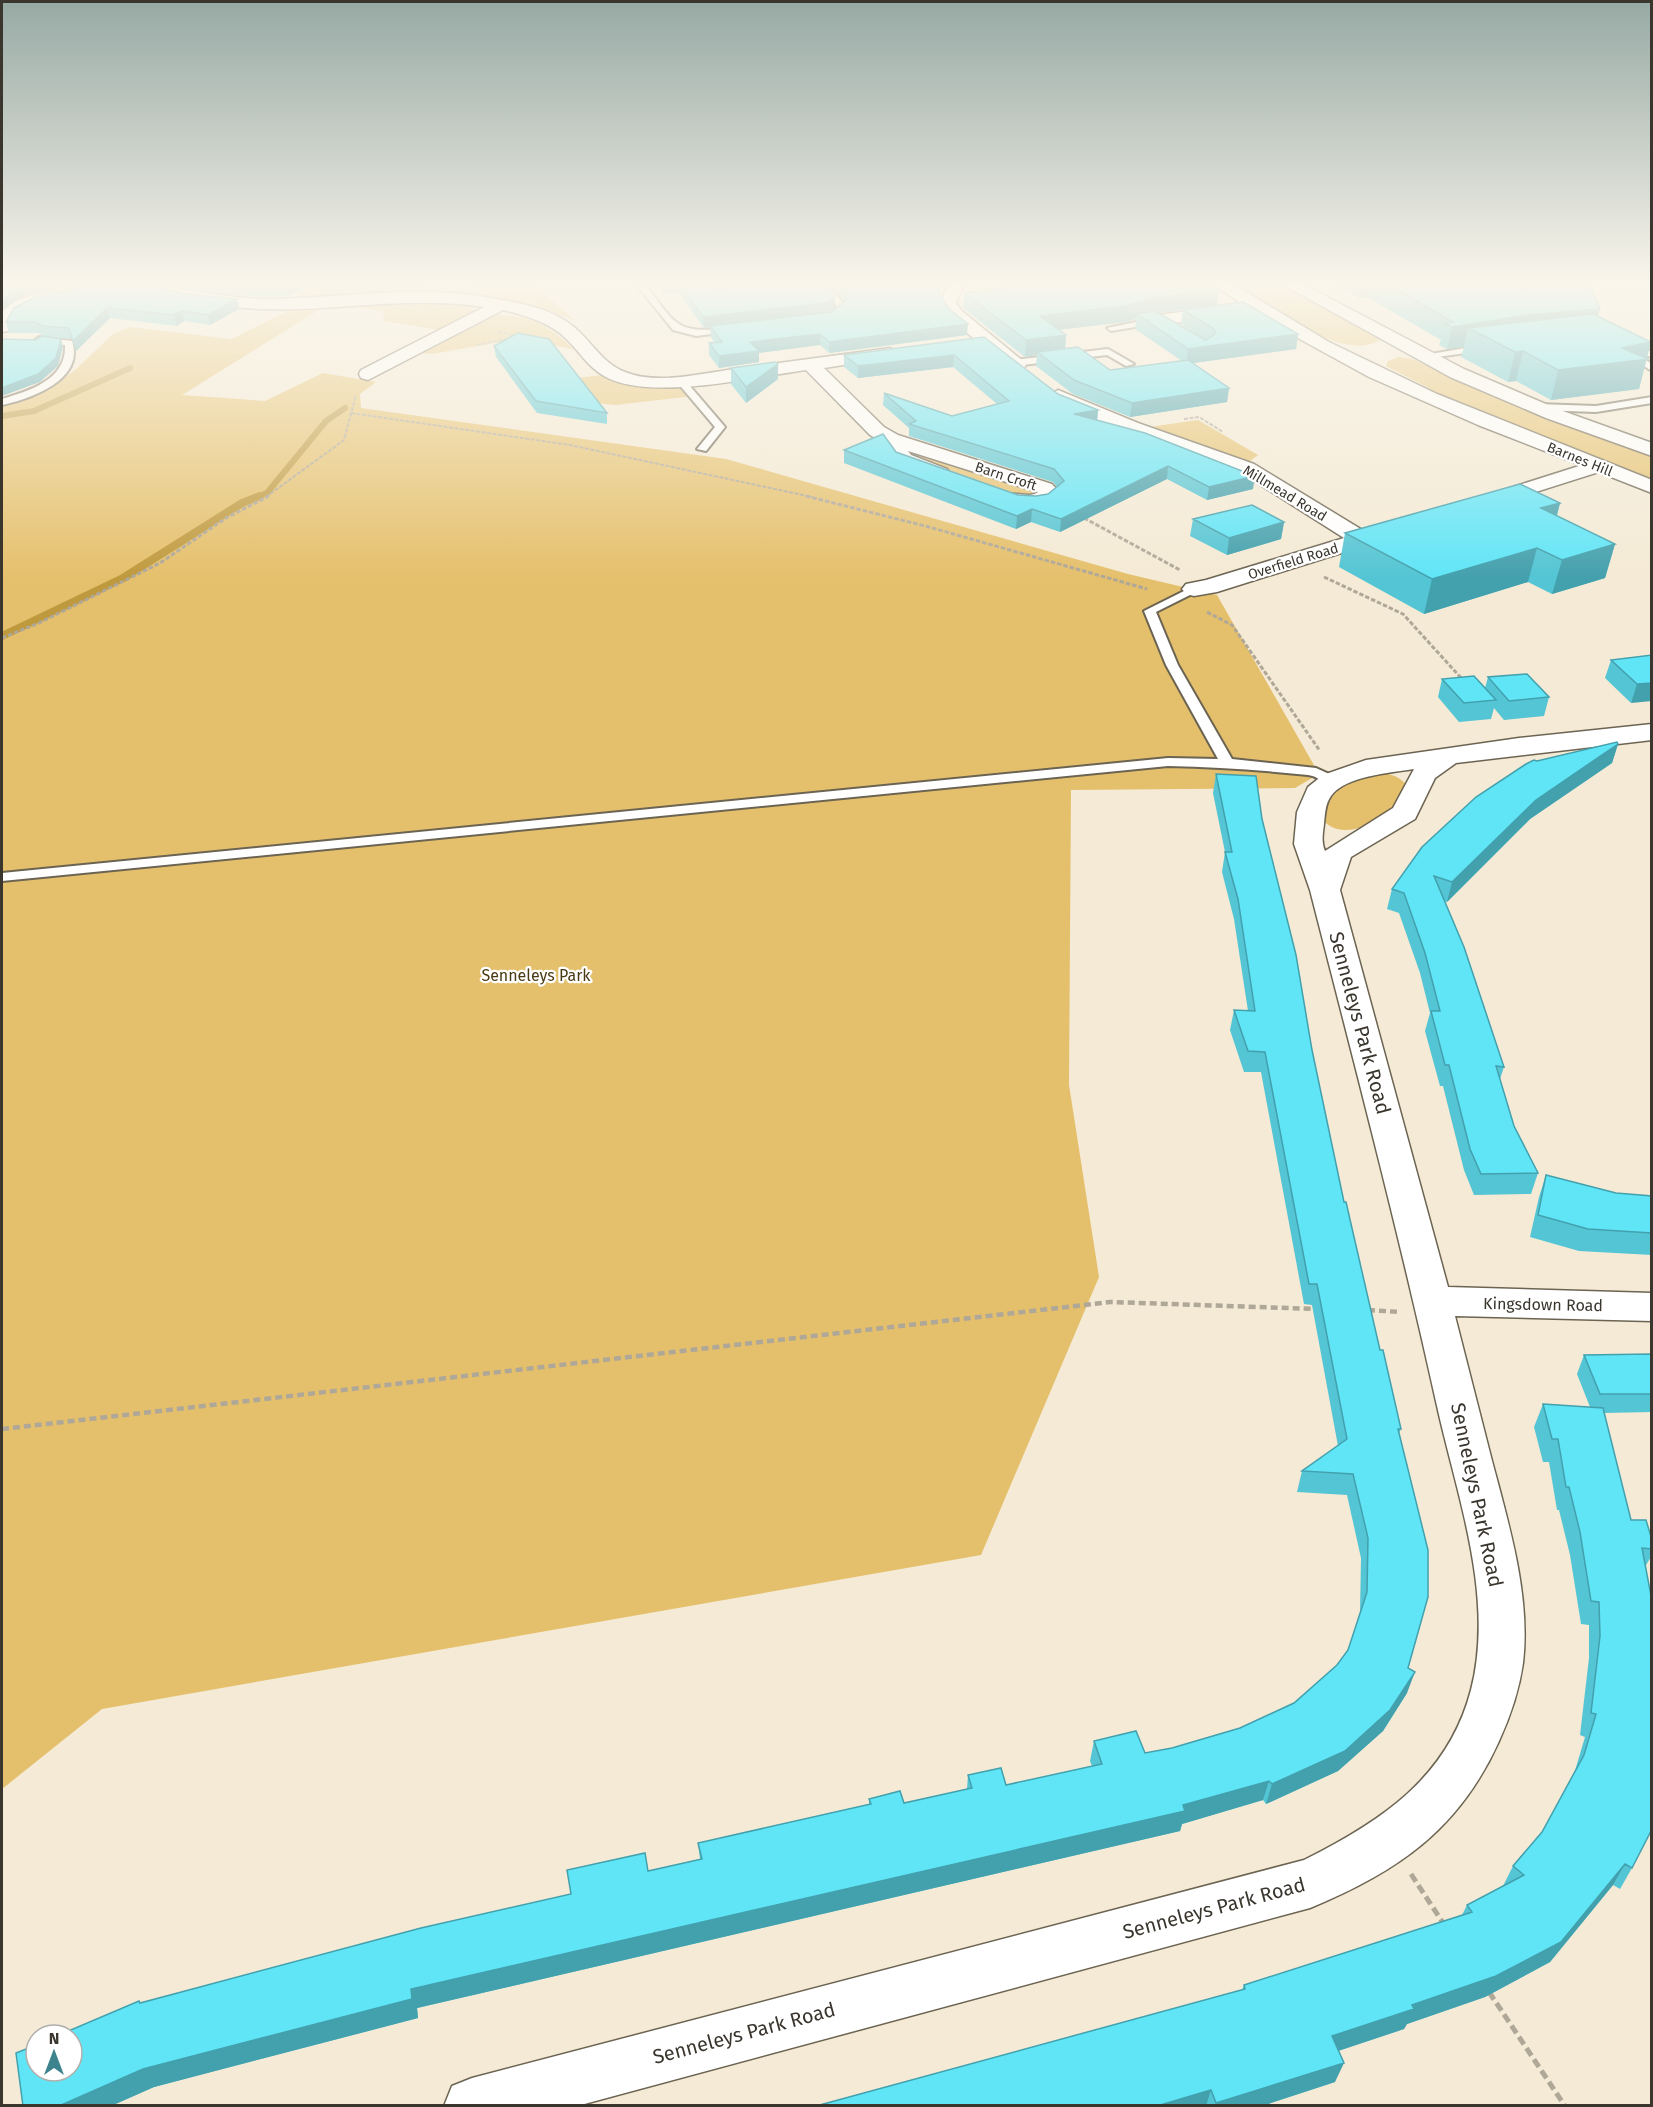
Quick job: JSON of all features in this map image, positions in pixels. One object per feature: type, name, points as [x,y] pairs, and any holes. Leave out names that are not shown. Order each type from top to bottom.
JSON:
[{"type":"street","name":"Barn Croft","points":[[828,382],[877,431],[891,439],[1045,488],[1050,494],[1048,497]]},
{"type":"street","name":"Millmead Road","points":[[1040,382],[1065,400],[1087,410],[1247,468],[1361,539]]},
{"type":"street","name":"Barnes Hill","points":[[1398,382],[1652,487]]},
{"type":"street","points":[[1410,382],[1418,386],[1418,392]]},
{"type":"street","name":"Barnes Hill","points":[[1482,382],[1537,407],[1652,451]]},
{"type":"street","points":[[1463,508],[1652,451]]},
{"type":"street","name":"Overfield Road","points":[[1193,591],[1395,529]]},
{"type":"street","name":"Senneleys Park Road","points":[[472,2106],[1310,1883],[1389,1841],[1433,1806],[1468,1757],[1495,1690],[1503,1624],[1490,1546],[1435,1307],[1325,890],[1308,843],[1311,812],[1318,793],[1333,781],[1366,768],[1519,746],[1652,732]]},
{"type":"street","name":"Senneleys Park Road","points":[[1325,890],[1338,853],[1405,813],[1424,775],[1432,766],[1446,758]]},
{"type":"street","name":"Kingsdown Road","points":[[1435,1307],[1652,1307]]},
{"type":"lane","points":[[2,402],[44,387],[50,382]]},
{"type":"lane","points":[[682,382],[720,427],[702,449]]},
{"type":"lane","points":[[1537,407],[1596,409],[1652,400]]},
{"type":"lane","points":[[1193,591],[1150,611],[1172,665],[1227,763]]},
{"type":"lane","points":[[2,877],[1168,762],[1227,763],[1316,772],[1333,781]]},
{"type":"path","points":[[2,638],[39,623],[160,563],[226,518],[274,493],[344,440],[356,393]]},
{"type":"path","points":[[351,412],[561,442],[789,490],[1082,569],[1193,591]]},
{"type":"path","points":[[1048,497],[1057,506],[1108,529],[1193,591],[1232,625],[1328,763],[1333,781]]},
{"type":"path","points":[[1290,562],[1403,614],[1469,687]]},
{"type":"path","points":[[2,1430],[1110,1302],[1324,1309]]},
{"type":"path","points":[[1360,1310],[1435,1307]]},
{"type":"path","points":[[1389,1841],[1448,1929]]},
{"type":"path","points":[[1487,1988],[1565,2106]]},
{"type":"green space","name":"Senneleys Park","points":[[57,382],[202,382],[182,395],[265,401],[304,382],[376,382],[360,394],[361,408],[726,459],[1128,574],[1217,595],[1319,774],[1295,788],[1071,790],[1069,1085],[1099,1277],[981,1555],[102,1709],[2,1789],[2,404],[39,395]]},
{"type":"green space","points":[[572,382],[683,383],[694,396],[615,405],[586,402]]},
{"type":"green space","points":[[1418,382],[1466,382],[1550,419],[1651,456],[1651,481],[1432,394],[1429,388]]},
{"type":"green space","points":[[1198,420],[1258,455],[1246,464],[1142,428]]},
{"type":"green space","points":[[898,442],[1043,490],[1024,501],[908,458]]},
{"type":"green space","points":[[1368,771],[1386,773],[1396,777],[1409,788],[1393,809],[1368,825],[1341,830],[1329,826],[1320,816],[1325,796]]},
{"type":"building","points":[[2,382],[17,382],[2,388]]},
{"type":"building","points":[[522,382],[583,382],[607,413],[536,401]]},
{"type":"building","points":[[742,382],[753,382],[746,387]]},
{"type":"building","points":[[987,382],[1043,382],[1058,394],[1098,410],[1074,414],[1145,433],[1255,476],[1209,487],[1168,466],[1061,519],[1032,509],[1017,516],[844,450],[883,434],[896,452],[1018,495],[1048,494],[1064,481],[1054,469],[909,424],[916,421],[884,393],[952,416],[1009,401]]},
{"type":"building","points":[[1080,382],[1221,382],[1229,388],[1132,403]]},
{"type":"building","points":[[1520,484],[1560,503],[1541,508],[1615,544],[1562,560],[1537,548],[1432,579],[1345,533]]},
{"type":"building","points":[[1252,505],[1284,522],[1229,538],[1193,519]]},
{"type":"building","points":[[1652,655],[1652,683],[1637,684],[1611,660]]},
{"type":"building","points":[[1527,674],[1549,697],[1509,701],[1488,677]]},
{"type":"building","points":[[1474,676],[1496,700],[1464,703],[1442,679]]},
{"type":"building","points":[[1617,742],[1618,744],[1536,800],[1452,882],[1434,876],[1464,947],[1504,1067],[1496,1066],[1514,1126],[1538,1173],[1481,1174],[1470,1149],[1449,1065],[1445,1065],[1431,1011],[1440,1011],[1425,953],[1404,893],[1392,889],[1422,847],[1476,797],[1526,764],[1534,760]]},
{"type":"building","points":[[1216,774],[1256,776],[1262,819],[1296,955],[1312,1050],[1344,1202],[1346,1202],[1380,1350],[1383,1350],[1401,1429],[1398,1429],[1428,1550],[1428,1597],[1408,1668],[1415,1672],[1390,1710],[1345,1751],[1272,1784],[1269,1781],[1183,1805],[1185,1811],[411,1989],[412,1999],[143,2069],[59,2106],[23,2106],[16,2053],[24,2050],[24,2083],[84,2083],[84,2024],[139,2001],[140,2003],[421,1928],[571,1894],[567,1870],[645,1853],[648,1871],[702,1859],[698,1843],[871,1804],[869,1799],[900,1791],[904,1803],[972,1788],[968,1775],[1001,1768],[1006,1785],[1102,1764],[1094,1741],[1136,1731],[1145,1753],[1172,1748],[1240,1728],[1294,1703],[1337,1665],[1348,1650],[1367,1592],[1368,1538],[1353,1474],[1302,1471],[1347,1439],[1317,1284],[1309,1284],[1265,1052],[1248,1051],[1234,1010],[1255,1011],[1238,899],[1225,852],[1232,852]]},
{"type":"building","points":[[1546,1175],[1616,1193],[1652,1196],[1652,1233],[1588,1229],[1538,1215]]},
{"type":"building","points":[[1652,1354],[1652,1394],[1600,1394],[1584,1355]]},
{"type":"building","points":[[1543,1404],[1603,1408],[1631,1520],[1646,1520],[1652,1540],[1652,1549],[1642,1548],[1652,1601],[1652,1829],[1632,1868],[1625,1864],[1561,1942],[1496,1976],[1412,2005],[1414,2009],[1332,2036],[1344,2063],[1216,2103],[1211,2090],[1157,2106],[816,2106],[1245,1989],[1244,1985],[1472,1912],[1467,1905],[1524,1875],[1513,1866],[1542,1832],[1584,1755],[1596,1714],[1591,1713],[1600,1636],[1599,1602],[1591,1601],[1580,1532],[1569,1487],[1566,1487],[1558,1439],[1552,1439]]},
{"type":"waterway","points":[[2,416],[34,411],[98,382]]},
{"type":"waterway","points":[[257,497],[267,493],[326,421],[345,408]]},
{"type":"waterway","points":[[2,636],[123,578],[242,503],[260,496]]}]
